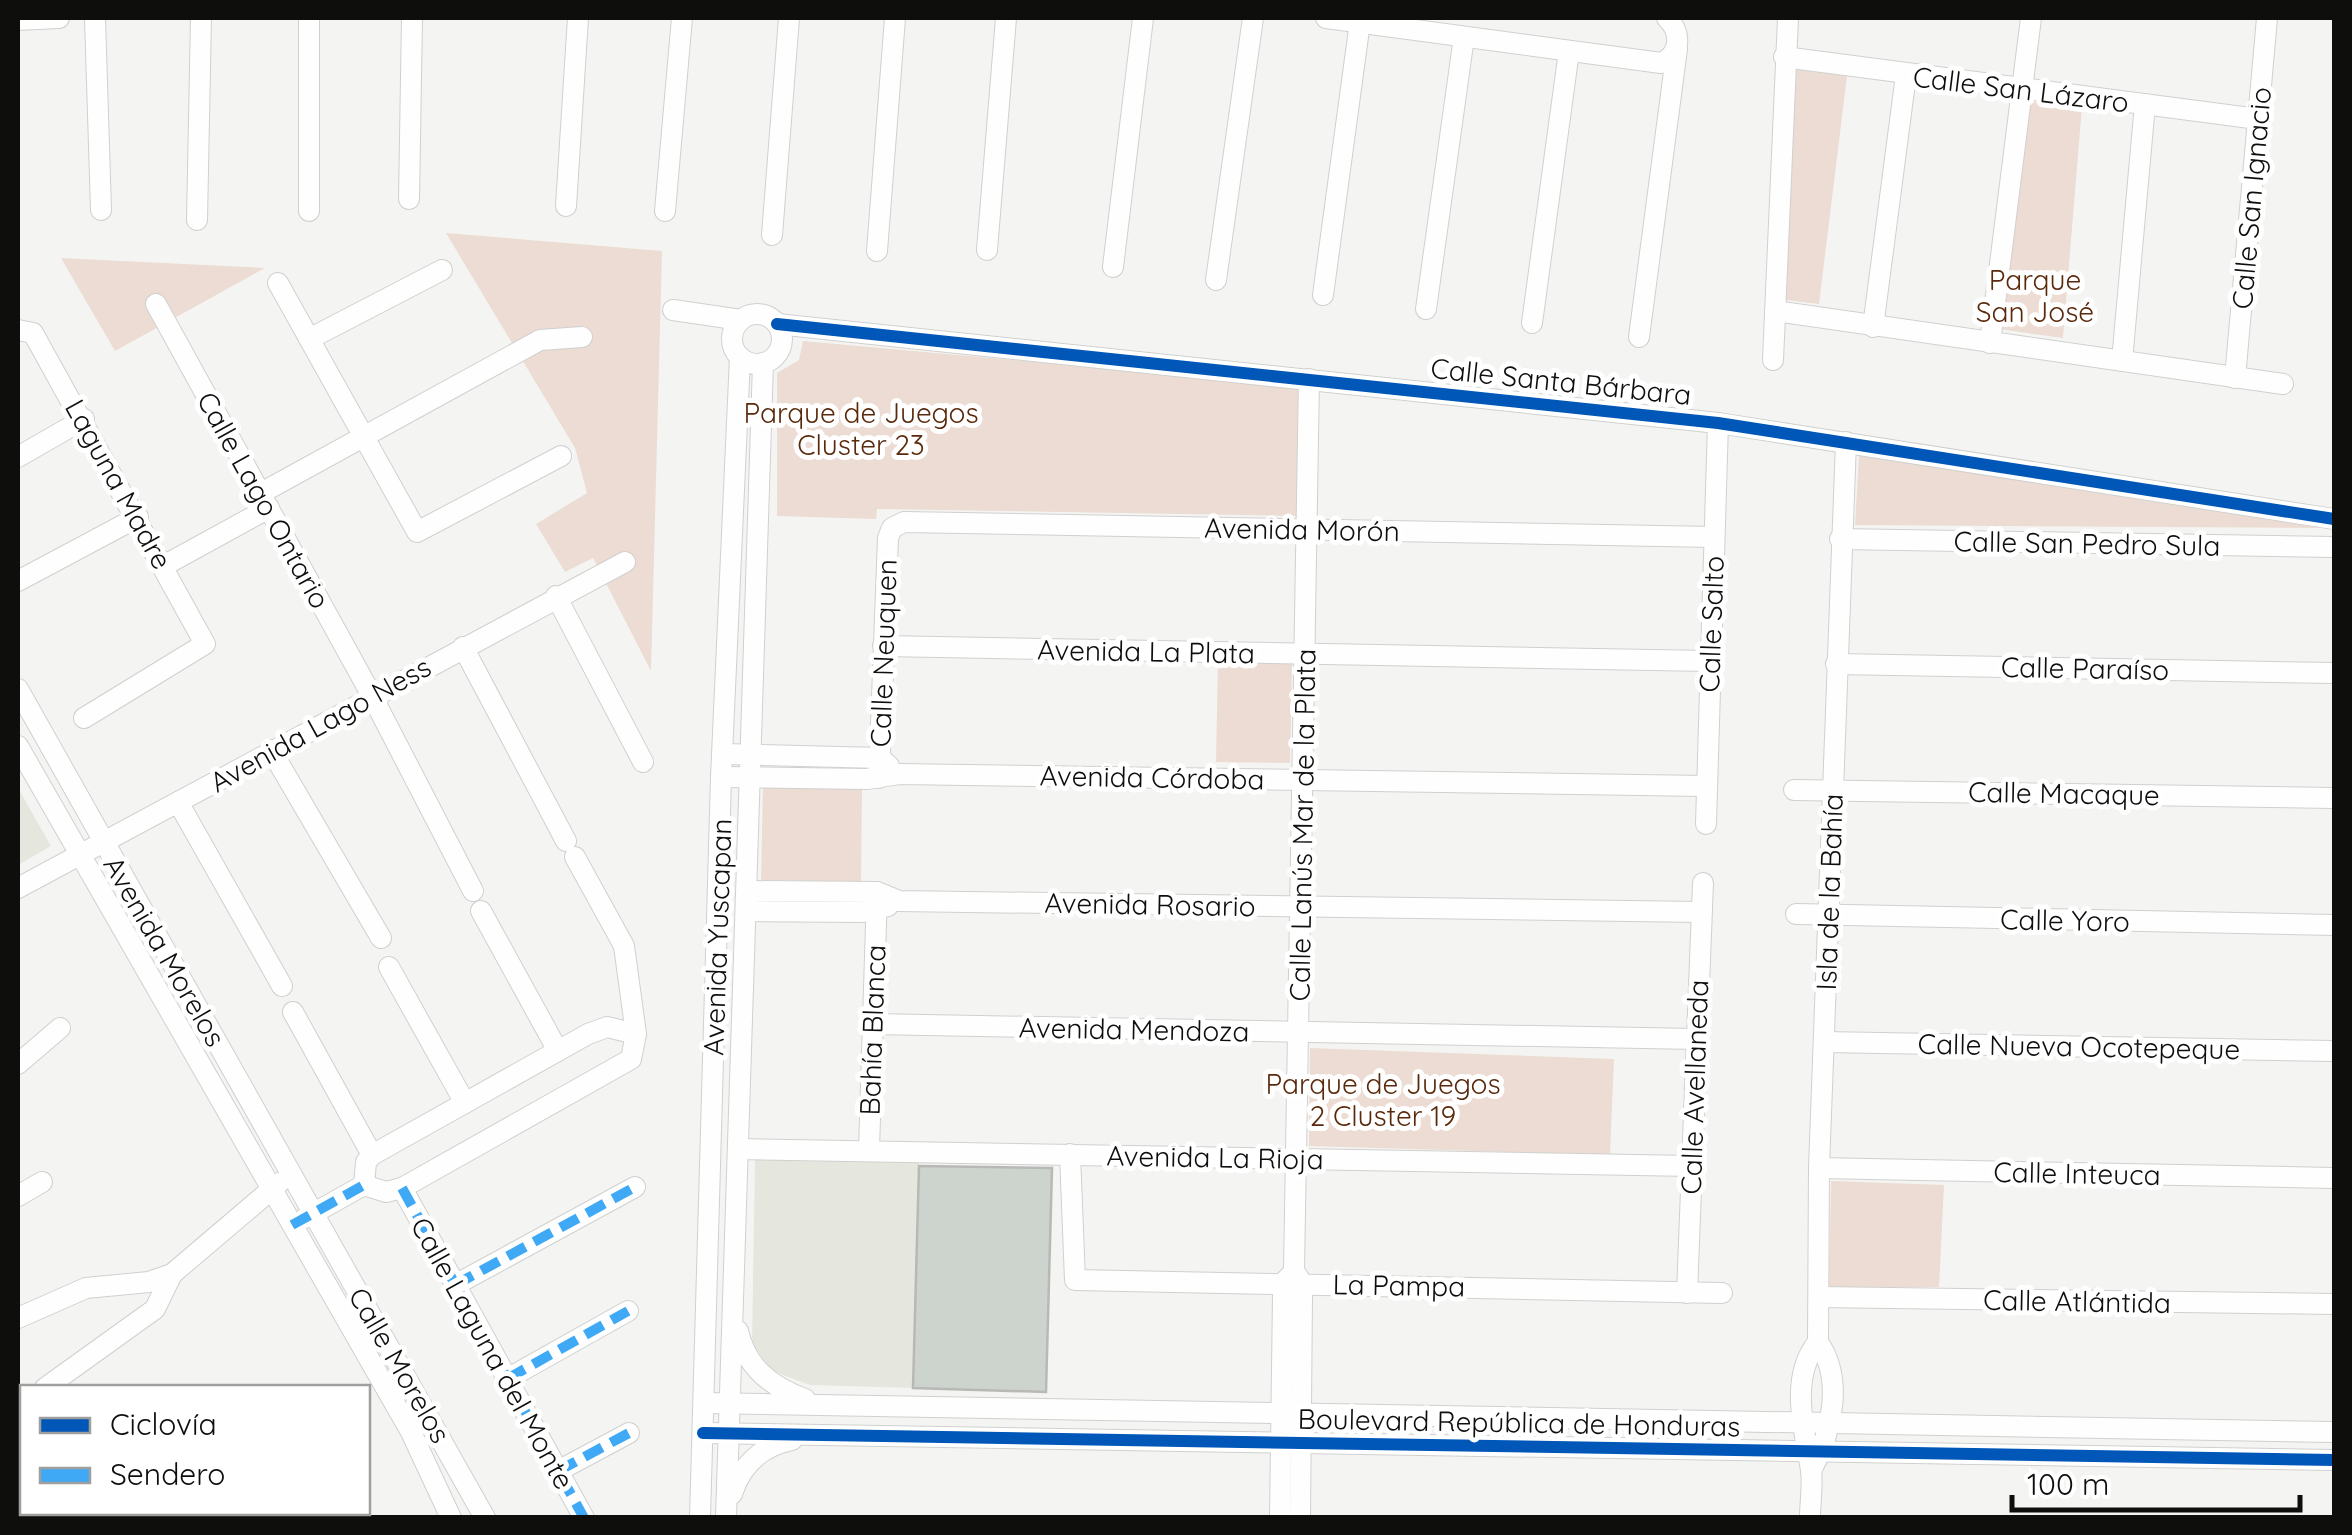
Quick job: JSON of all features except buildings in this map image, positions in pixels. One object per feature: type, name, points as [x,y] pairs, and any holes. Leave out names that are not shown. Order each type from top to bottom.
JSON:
[{"type":"street","points":[[18,20],[59,18]]},
{"type":"street","points":[[95,18],[102,210]]},
{"type":"street","points":[[197,220],[201,18]]},
{"type":"street","points":[[308,211],[309,18]]},
{"type":"street","points":[[409,199],[412,18]]},
{"type":"street","points":[[566,206],[578,18]]},
{"type":"street","points":[[665,211],[682,18]]},
{"type":"street","points":[[772,234],[790,18]]},
{"type":"street","points":[[877,251],[894,18]]},
{"type":"street","points":[[987,250],[1006,18]]},
{"type":"street","points":[[1113,266],[1144,18]]},
{"type":"street","points":[[1216,280],[1253,18]]},
{"type":"street","points":[[1326,18],[1661,64],[1674,54],[1678,42]]},
{"type":"street","points":[[1639,337],[1678,42],[1667,18]]},
{"type":"street","points":[[1773,360],[1788,18]]},
{"type":"street","points":[[1990,342],[2031,18]]},
{"type":"street","name":"Calle San Ignacio","points":[[2236,378],[2268,18]]},
{"type":"street","points":[[1323,295],[1360,22]]},
{"type":"street","points":[[1426,309],[1464,37]]},
{"type":"street","points":[[1532,323],[1570,51]]},
{"type":"street","name":"Calle San Lázaro","points":[[1784,56],[2258,119]]},
{"type":"street","points":[[1873,327],[1906,75]]},
{"type":"street","points":[[2122,361],[2145,104]]},
{"type":"street","points":[[309,339],[442,270]]},
{"type":"street","points":[[278,283],[417,532],[561,456]]},
{"type":"street","name":"Calle Lago Ontario","points":[[156,304],[372,696],[473,891]]},
{"type":"street","points":[[673,310],[740,320],[764,315],[777,324],[781,347],[763,363],[740,358],[732,343],[740,320]]},
{"type":"street","points":[[1775,311],[2283,384]]},
{"type":"street","name":"Calle Santa Bárbara","points":[[777,324],[1718,423],[2334,519]]},
{"type":"street","name":"Laguna Madre","points":[[21,329],[33,333],[84,419],[205,644],[84,718]]},
{"type":"street","points":[[165,564],[363,436],[540,340],[582,338]]},
{"type":"street","name":"Avenida Yuscapan","points":[[700,1518],[721,777],[740,358]]},
{"type":"street","name":"Avenida Yuscapan","points":[[726,1514],[753,768],[763,363]]},
{"type":"street","name":"Calle Lanús Mar de la Plata","points":[[1280,1518],[1291,1412],[1309,379]]},
{"type":"street","points":[[18,457],[84,419]]},
{"type":"street","name":"Calle Salto","points":[[1706,824],[1718,423]]},
{"type":"street","name":"Isla de la Bahía","points":[[1812,1458],[1831,1422],[1831,1360],[1818,1342],[1820,1168],[1846,442]]},
{"type":"street","points":[[18,581],[138,516]]},
{"type":"street","name":"Avenida Morón","points":[[892,528],[904,522],[1714,536]]},
{"type":"street","name":"Calle Neuquen","points":[[886,770],[883,646],[892,528]]},
{"type":"street","name":"Calle San Pedro Sula","points":[[1840,539],[2334,547]]},
{"type":"street","name":"Avenida Lago Ness","points":[[18,888],[624,562]]},
{"type":"street","points":[[556,596],[643,762]]},
{"type":"street","name":"Avenida La Plata","points":[[883,646],[1709,661]]},
{"type":"street","points":[[292,1225],[364,1185],[386,1192],[402,1188],[630,1060],[636,1034],[624,946],[462,647]]},
{"type":"street","name":"Calle Paraíso","points":[[1836,664],[2334,673]]},
{"type":"street","name":"Avenida Morelos","points":[[18,689],[314,1213]]},
{"type":"street","name":"Avenida Morelos","points":[[18,746],[292,1225]]},
{"type":"street","points":[[271,750],[381,938]]},
{"type":"street","name":"Avenida Córdoba","points":[[724,754],[753,768]]},
{"type":"street","name":"Avenida Córdoba","points":[[721,777],[753,768],[1705,786]]},
{"type":"street","name":"Calle Macaque","points":[[1794,790],[2334,798]]},
{"type":"street","points":[[178,802],[282,986]]},
{"type":"street","name":"Calle Avellaneda","points":[[1687,1292],[1703,882]]},
{"type":"street","name":"Avenida Rosario","points":[[747,901],[1701,912]]},
{"type":"street","name":"Bahía Blanca","points":[[869,1150],[876,902]]},
{"type":"street","points":[[482,911],[558,1051]]},
{"type":"street","name":"Calle Yoro","points":[[1796,914],[2334,925]]},
{"type":"street","points":[[390,966],[465,1103]]},
{"type":"street","points":[[293,1012],[372,1155]]},
{"type":"street","name":"Avenida Mendoza","points":[[872,1024],[1696,1040]]},
{"type":"street","points":[[364,1185],[366,1162],[372,1155],[558,1051],[607,1027],[636,1034]]},
{"type":"street","points":[[18,1064],[60,1028]]},
{"type":"street","name":"Calle Nueva Ocotepeque","points":[[1824,1042],[2334,1051]]},
{"type":"street","name":"Avenida La Rioja","points":[[738,1149],[1692,1166]]},
{"type":"street","name":"La Pampa","points":[[1070,1154],[1075,1280],[1294,1279],[1722,1293]]},
{"type":"street","name":"Calle Inteuca","points":[[1820,1168],[2334,1178]]},
{"type":"street","points":[[18,1318],[86,1288],[149,1282],[172,1274],[293,1174]]},
{"type":"street","points":[[18,1196],[42,1182]]},
{"type":"street","points":[[455,1285],[635,1187]]},
{"type":"street","name":"Calle Laguna del Monte","points":[[402,1188],[584,1518]]},
{"type":"street","name":"Calle Morelos","points":[[314,1213],[485,1518]]},
{"type":"street","name":"Calle Morelos","points":[[292,1225],[452,1518]]},
{"type":"street","points":[[48,1385],[155,1308],[172,1274]]},
{"type":"street","name":"Calle Atlántida","points":[[1819,1297],[2334,1304]]},
{"type":"street","points":[[733,1308],[741,1344],[762,1377],[788,1394],[821,1404]]},
{"type":"street","points":[[507,1379],[628,1311]]},
{"type":"street","name":"Isla de la Bahía","points":[[1810,1518],[1812,1458],[1802,1423],[1803,1359],[1818,1342]]},
{"type":"street","name":"Boulevard República de Honduras","points":[[704,1403],[2334,1432]]},
{"type":"street","points":[[558,1470],[629,1433]]},
{"type":"street","name":"Boulevard República de Honduras","points":[[703,1433],[1290,1443],[1812,1458],[2334,1460]]},
{"type":"street","points":[[726,1514],[736,1478],[761,1452],[780,1442],[821,1435]]},
{"type":"street","name":"Calle Lanús Mar de la Plata","points":[[1290,1443],[1300,1518]]},
{"type":"street","points":[[433,1478],[458,1467]]},
{"type":"shaded area","points":[[18,788],[51,846],[18,865]]},
{"type":"shaded area","points":[[755,1157],[919,1162],[913,1388],[810,1385],[772,1371],[752,1343]]},
{"type":"green space","points":[[1795,69],[1847,76],[1819,304],[1786,300]]},
{"type":"green space","name":"Parque San José","points":[[2030,101],[2082,106],[2063,338],[1999,329]]},
{"type":"green space","points":[[446,233],[662,251],[651,671],[593,558],[565,572],[536,524],[587,493],[575,448]]},
{"type":"green space","points":[[61,258],[265,268],[115,351]]},
{"type":"green space","name":"Parque de Juegos Cluster 23","points":[[803,341],[1298,386],[1297,516],[877,509],[876,519],[777,516],[777,373],[799,360]]},
{"type":"green space","points":[[1859,455],[2321,528],[1855,525]]},
{"type":"green space","points":[[1218,660],[1292,661],[1290,763],[1216,762]]},
{"type":"green space","points":[[763,784],[862,786],[861,882],[761,880]]},
{"type":"green space","name":"Parque de Juegos 2 Cluster 19","points":[[1310,1048],[1614,1059],[1610,1155],[1309,1146]]},
{"type":"green space","points":[[1831,1181],[1944,1185],[1939,1287],[1829,1287]]},
{"type":"marked path","points":[[292,1225],[364,1185]]},
{"type":"marked path","points":[[455,1285],[635,1187]]},
{"type":"marked path","points":[[402,1188],[584,1518]]},
{"type":"marked path","points":[[507,1379],[628,1311]]},
{"type":"marked path","points":[[558,1471],[629,1433]]},
{"type":"cycle path","points":[[777,324],[1718,423],[2334,519]]},
{"type":"cycle path","points":[[703,1433],[2334,1460]]}]
